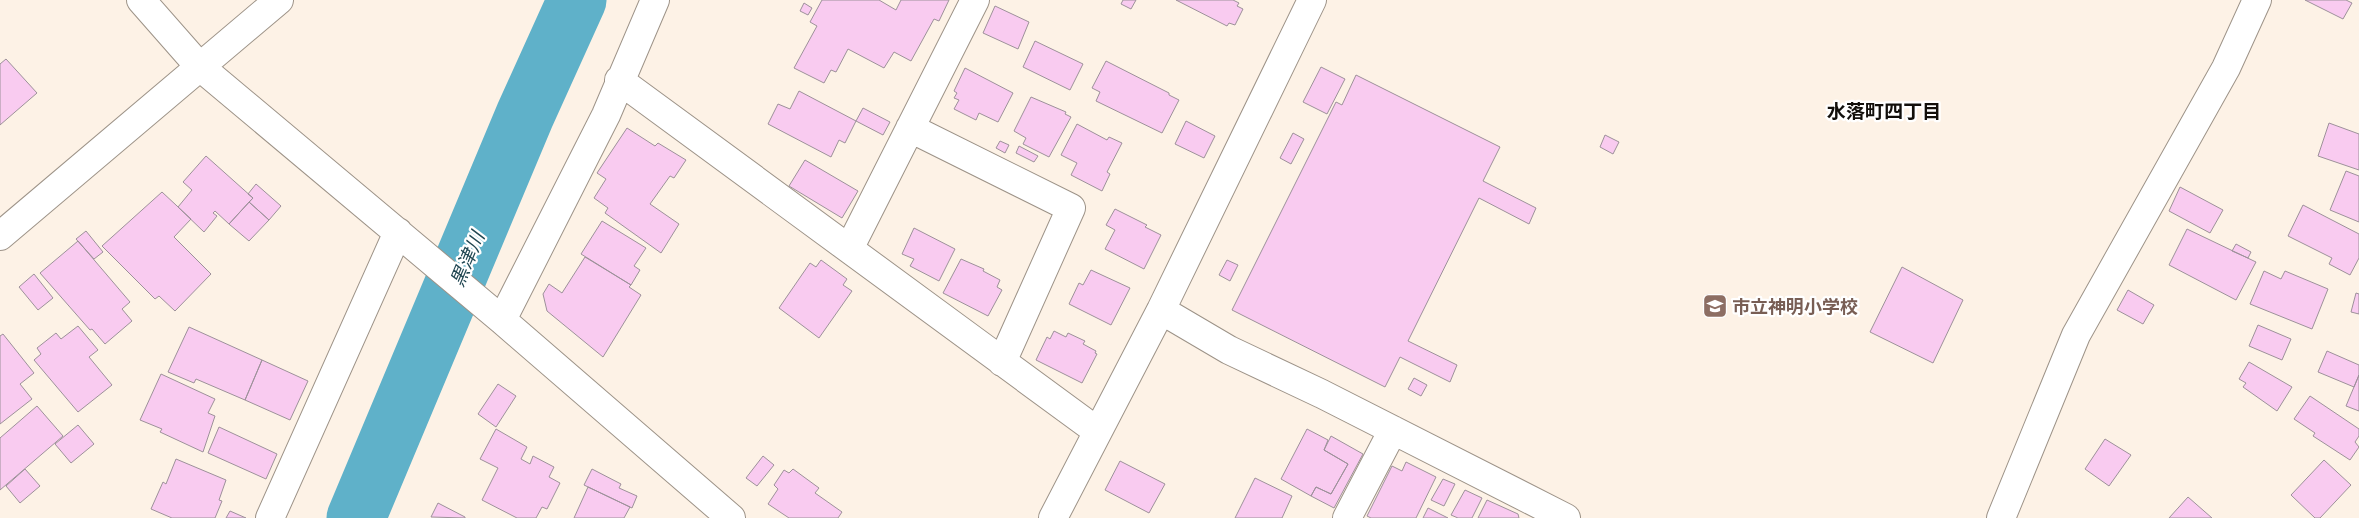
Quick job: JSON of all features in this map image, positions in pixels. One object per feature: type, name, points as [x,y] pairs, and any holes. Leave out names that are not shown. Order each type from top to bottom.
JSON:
[{"type":"street","points":[[141,0],[199,66],[502,320],[731,518]]},
{"type":"street","points":[[0,236],[279,0]]},
{"type":"street","points":[[502,320],[606,115],[619,80],[655,0]]},
{"type":"street","points":[[849,249],[975,0]]},
{"type":"street","points":[[1053,518],[1161,310],[1312,0]]},
{"type":"street","points":[[2001,518],[2076,335],[2226,68],[2257,0]]},
{"type":"street","points":[[619,80],[1097,431]]},
{"type":"street","points":[[910,128],[1071,208],[1002,362]]},
{"type":"street","points":[[270,518],[407,240]]},
{"type":"street","points":[[1161,310],[1229,350],[1393,430],[1566,518]]},
{"type":"street","points":[[1347,518],[1393,430]]},
{"type":"building","points":[[822,0],[879,0],[896,10],[901,0],[949,0],[939,21],[934,19],[911,61],[894,52],[884,68],[848,49],[836,72],[831,70],[824,83],[794,68],[817,26],[810,22]]},
{"type":"building","points":[[1123,0],[1136,0],[1131,9],[1121,4]]},
{"type":"building","points":[[1176,0],[1233,0],[1239,3],[1237,6],[1243,9],[1235,25],[1229,23],[1227,26]]},
{"type":"building","points":[[2305,0],[2346,0],[2352,3],[2343,19]]},
{"type":"building","points":[[804,3],[812,8],[808,15],[800,11]]},
{"type":"building","points":[[995,6],[1029,22],[1018,49],[983,33]]},
{"type":"building","points":[[1035,41],[1083,64],[1070,90],[1023,67]]},
{"type":"building","points":[[6,59],[37,93],[0,125],[0,64]]},
{"type":"building","points":[[1106,61],[1179,100],[1162,133],[1096,101],[1100,92],[1092,88]]},
{"type":"building","points":[[1321,67],[1345,79],[1327,114],[1303,102]]},
{"type":"building","points":[[965,68],[1013,93],[998,122],[979,113],[976,120],[954,109],[959,100],[954,98],[957,93],[954,91]]},
{"type":"building","points":[[1356,75],[1500,147],[1483,181],[1536,208],[1529,224],[1479,198],[1408,341],[1457,365],[1450,382],[1400,357],[1385,387],[1232,310],[1336,102],[1342,105]]},
{"type":"building","points":[[799,91],[856,121],[845,143],[839,140],[831,157],[768,124],[778,104],[790,109]]},
{"type":"building","points":[[1031,97],[1066,112],[1065,114],[1071,117],[1049,157],[1023,144],[1026,138],[1014,131]]},
{"type":"building","points":[[863,108],[890,122],[883,135],[856,121]]},
{"type":"building","points":[[1186,121],[1215,136],[1204,158],[1175,144]]},
{"type":"building","points":[[2329,123],[2359,134],[2359,170],[2318,156]]},
{"type":"building","points":[[1077,124],[1107,140],[1109,137],[1122,143],[1107,172],[1110,174],[1102,191],[1071,175],[1077,163],[1061,155]]},
{"type":"building","points":[[627,128],[655,146],[658,143],[686,160],[674,178],[670,176],[650,204],[679,224],[661,253],[605,213],[608,208],[594,198],[606,179],[597,173]]},
{"type":"building","points":[[1293,133],[1304,139],[1291,164],[1280,158]]},
{"type":"building","points":[[1605,135],[1619,142],[1613,154],[1600,147]]},
{"type":"building","points":[[1000,141],[1009,145],[1005,153],[996,148]]},
{"type":"building","points":[[1019,146],[1038,156],[1034,162],[1016,153]]},
{"type":"building","points":[[206,156],[253,198],[229,224],[215,211],[213,213],[217,216],[204,232],[178,207],[192,190],[183,182]]},
{"type":"building","points":[[805,160],[858,191],[842,218],[789,186]]},
{"type":"building","points":[[2346,171],[2359,176],[2359,222],[2330,210]]},
{"type":"building","points":[[256,184],[281,206],[269,220],[249,202],[253,198],[248,194]]},
{"type":"building","points":[[2180,187],[2223,210],[2210,233],[2169,211]]},
{"type":"building","points":[[162,192],[191,219],[174,237],[211,274],[175,311],[159,296],[155,299],[102,246]]},
{"type":"building","points":[[249,202],[269,220],[249,241],[229,224]]},
{"type":"building","points":[[2303,205],[2359,234],[2359,258],[2350,275],[2329,264],[2332,258],[2288,236]]},
{"type":"building","points":[[1115,209],[1147,225],[1145,227],[1161,235],[1144,269],[1105,249],[1115,230],[1106,225]]},
{"type":"building","points":[[602,221],[646,248],[634,266],[640,270],[631,285],[581,254]]},
{"type":"building","points":[[914,228],[955,249],[939,281],[910,266],[914,259],[902,254]]},
{"type":"building","points":[[2187,229],[2256,262],[2236,300],[2169,265]]},
{"type":"building","points":[[86,231],[103,252],[94,259],[76,239]]},
{"type":"building","points":[[78,241],[130,302],[122,309],[132,321],[105,344],[92,329],[90,330],[40,273]]},
{"type":"building","points":[[2236,244],[2251,252],[2248,258],[2232,251]]},
{"type":"building","points":[[585,257],[631,285],[629,287],[641,295],[603,357],[547,311],[543,294],[549,284],[562,293]]},
{"type":"building","points":[[961,259],[984,269],[983,271],[1000,280],[997,287],[1002,290],[988,316],[943,293]]},
{"type":"building","points":[[821,260],[847,279],[843,285],[852,291],[819,338],[779,308],[810,263],[816,267]]},
{"type":"building","points":[[1227,260],[1238,265],[1230,281],[1219,275]]},
{"type":"building","points":[[1902,267],[1963,300],[1933,363],[1870,332]]},
{"type":"building","points":[[1091,270],[1130,288],[1111,325],[1069,304],[1079,283],[1083,285]]},
{"type":"building","points":[[2264,271],[2281,279],[2285,271],[2328,289],[2312,329],[2250,304]]},
{"type":"building","points":[[34,274],[53,298],[38,310],[19,287]]},
{"type":"building","points":[[2128,290],[2154,305],[2143,324],[2117,310]]},
{"type":"building","points":[[2356,293],[2359,294],[2359,314],[2351,312]]},
{"type":"building","points":[[2258,325],[2291,339],[2282,360],[2249,346]]},
{"type":"building","points":[[78,326],[98,350],[89,357],[112,385],[78,412],[34,360],[41,354],[37,348],[56,333],[61,339]]},
{"type":"building","points":[[189,327],[262,360],[245,400],[196,379],[194,383],[168,372]]},
{"type":"building","points":[[1054,331],[1066,337],[1068,333],[1085,341],[1083,344],[1096,351],[1095,353],[1097,354],[1082,383],[1036,360],[1047,337],[1050,339]]},
{"type":"building","points":[[3,334],[34,373],[20,384],[32,399],[0,424],[0,336]]},
{"type":"building","points":[[2327,351],[2359,365],[2359,375],[2354,387],[2318,372]]},
{"type":"building","points":[[262,360],[308,381],[290,420],[245,400]]},
{"type":"building","points":[[2249,362],[2292,387],[2277,411],[2243,387],[2246,383],[2239,379]]},
{"type":"building","points":[[161,374],[215,399],[208,413],[215,416],[203,452],[160,432],[162,429],[140,420]]},
{"type":"building","points":[[2359,375],[2359,411],[2346,406]]},
{"type":"building","points":[[1414,378],[1427,385],[1421,396],[1408,389]]},
{"type":"building","points":[[498,384],[516,396],[496,427],[478,414]]},
{"type":"building","points":[[2310,396],[2359,429],[2359,436],[2355,442],[2359,447],[2350,460],[2313,436],[2315,433],[2294,419]]},
{"type":"building","points":[[37,406],[63,436],[0,490],[0,438]]},
{"type":"building","points":[[78,425],[94,444],[71,463],[55,444]]},
{"type":"building","points":[[219,427],[277,454],[266,479],[208,453]]},
{"type":"building","points":[[496,429],[527,447],[521,459],[530,464],[533,456],[554,467],[549,477],[560,483],[547,509],[542,507],[536,518],[517,518],[482,500],[498,468],[480,459]]},
{"type":"building","points":[[1307,429],[1328,440],[1324,450],[1348,464],[1331,494],[1316,487],[1311,496],[1281,479]]},
{"type":"building","points":[[1331,436],[1363,454],[1334,508],[1311,496],[1316,487],[1331,494],[1348,464],[1324,450]]},
{"type":"building","points":[[2105,439],[2131,455],[2109,486],[2085,469]]},
{"type":"building","points":[[763,456],[774,465],[757,486],[746,478]]},
{"type":"building","points":[[176,459],[226,480],[219,500],[222,501],[215,518],[172,518],[151,509],[163,482],[166,484]]},
{"type":"building","points":[[2324,460],[2351,485],[2320,518],[2315,518],[2291,495]]},
{"type":"building","points":[[1120,461],[1165,484],[1149,513],[1105,490]]},
{"type":"building","points":[[1406,462],[1436,477],[1416,518],[1371,518],[1367,516],[1392,466],[1402,471]]},
{"type":"building","points":[[25,469],[40,486],[20,503],[6,486]]},
{"type":"building","points":[[592,469],[621,484],[619,488],[637,496],[632,508],[584,485]]},
{"type":"building","points":[[793,469],[819,488],[815,493],[842,512],[838,518],[789,518],[768,504],[778,489],[774,485],[784,470],[789,473]]},
{"type":"building","points":[[1255,478],[1292,496],[1282,518],[1235,518]]},
{"type":"building","points":[[1443,479],[1455,484],[1444,506],[1431,500]]},
{"type":"building","points":[[588,487],[630,507],[624,518],[574,518]]},
{"type":"building","points":[[1465,490],[1482,498],[1472,518],[1458,518],[1451,515]]},
{"type":"building","points":[[2188,497],[2212,518],[2169,518]]},
{"type":"building","points":[[1487,500],[1518,514],[1519,518],[1478,518]]},
{"type":"building","points":[[438,503],[465,517],[465,518],[431,517]]},
{"type":"building","points":[[1428,508],[1448,518],[1423,518]]},
{"type":"building","points":[[230,511],[246,518],[226,518]]},
{"type":"waterway","name":"黒津川","points":[[356,518],[525,115],[577,0]]},
{"type":"place","name":"市立神明小学校","points":[[1715,306]]},
{"type":"district","name":"水落町四丁目","points":[[1884,111]]}]
